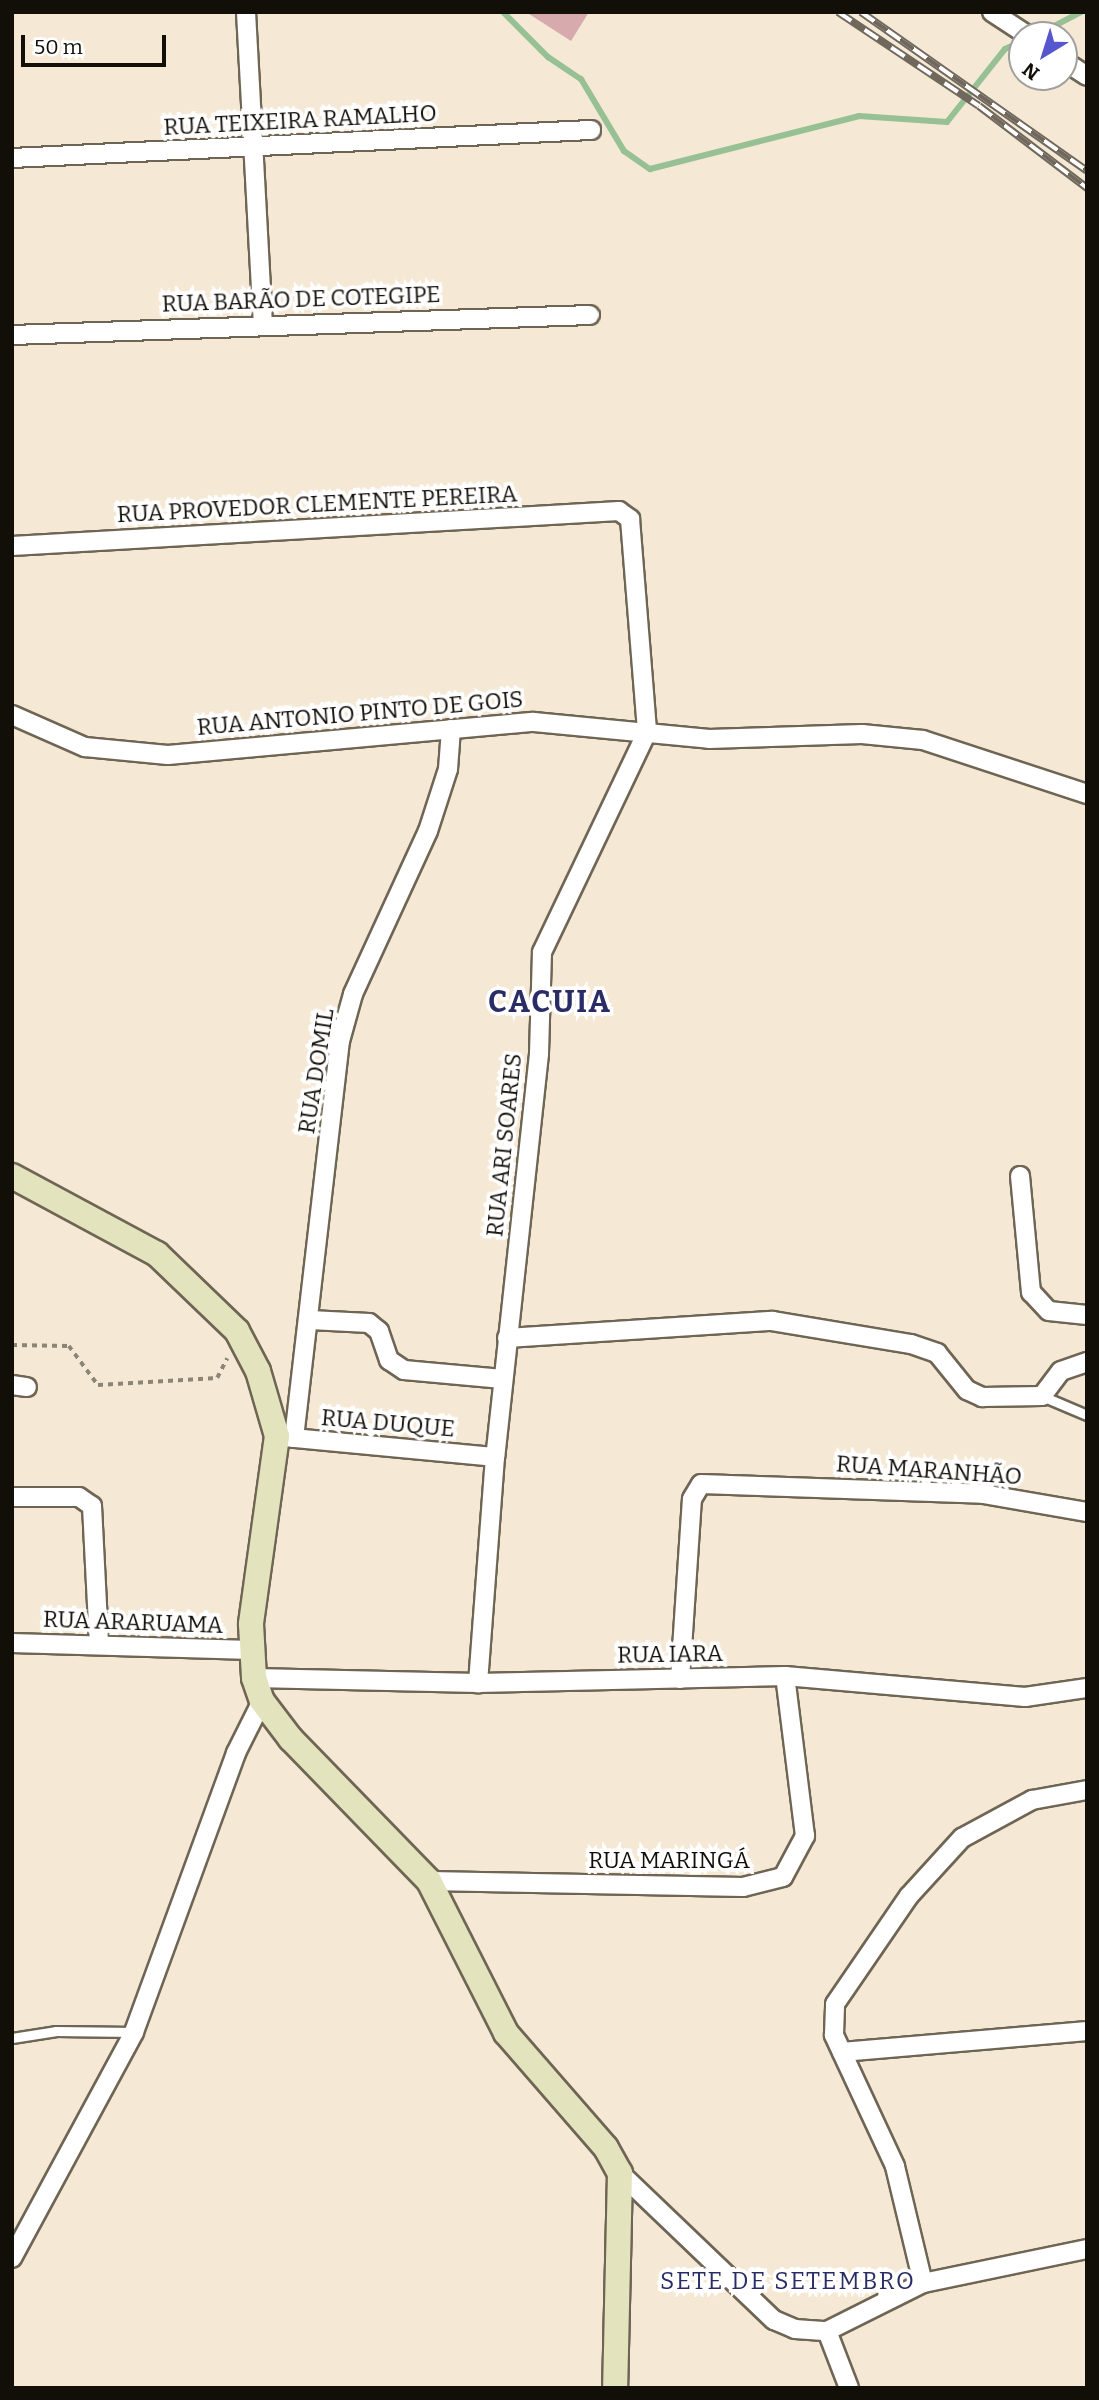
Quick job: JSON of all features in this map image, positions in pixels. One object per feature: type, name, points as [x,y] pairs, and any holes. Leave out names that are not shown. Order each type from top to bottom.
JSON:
[{"type":"main road","points":[[12,1176],[157,1254],[237,1331],[258,1371],[286,1437],[251,1650],[254,1678],[262,1701],[429,1881],[506,2033],[606,2148],[620,2173],[615,2388]]},
{"type":"street","points":[[246,12],[251,146],[263,324]]},
{"type":"street","points":[[992,12],[1008,22]]},
{"type":"street","name":"RUA TEIXEIRA RAMALHO","points":[[12,158],[591,130]]},
{"type":"street","name":"RUA BARÃO DE COTEGIPE","points":[[12,335],[263,324],[590,315]]},
{"type":"street","name":"RUA PROVEDOR CLEMENTE PEREIRA","points":[[12,546],[625,512]]},
{"type":"street","name":"RUA ARI SOARES","points":[[478,1683],[495,1457],[539,1054],[542,953],[647,732],[630,519],[625,512]]},
{"type":"street","name":"RUA ANTONIO PINTO DE GOIS","points":[[12,715],[85,747],[168,755],[534,722],[709,739],[862,734],[923,740],[1087,794]]},
{"type":"street","name":"RUA DOMIL","points":[[286,1437],[310,1320],[340,1041],[353,994],[429,831],[447,769],[451,729]]},
{"type":"street","points":[[1020,1176],[1031,1292],[1049,1311],[1087,1315]]},
{"type":"street","points":[[310,1320],[369,1322],[379,1331],[388,1360],[404,1370],[503,1379]]},
{"type":"street","points":[[507,1338],[772,1321],[911,1344],[937,1353],[967,1390],[982,1397],[1042,1396],[1061,1371],[1087,1362]]},
{"type":"street","name":"RUA DUQUE","points":[[286,1437],[495,1457]]},
{"type":"street","name":"RUA MARANHÃO","points":[[680,1678],[692,1499],[701,1484],[983,1494],[1087,1512]]},
{"type":"street","points":[[12,1497],[79,1497],[92,1506],[99,1645]]},
{"type":"street","name":"RUA ARARUAMA","points":[[12,1643],[251,1650]]},
{"type":"street","name":"RUA IARA","points":[[254,1678],[478,1683],[785,1676],[975,1695],[1025,1697],[1087,1688]]},
{"type":"street","name":"RUA MARINGÁ","points":[[429,1881],[743,1887],[783,1877],[805,1836],[785,1676]]},
{"type":"street","points":[[12,2258],[134,2032],[236,1753],[262,1701]]},
{"type":"street","points":[[923,2283],[895,2166],[842,2052],[832,2021],[835,2004],[935,1865],[993,1816],[1032,1800],[1087,1790]]},
{"type":"street","points":[[842,2052],[1087,2031]]},
{"type":"street","points":[[620,2173],[774,2320],[795,2329],[827,2331],[923,2283],[1087,2249]]},
{"type":"street","points":[[827,2331],[849,2388]]},
{"type":"lane","points":[[1042,1396],[1087,1415]]},
{"type":"lane","points":[[12,2038],[56,2031],[134,2032]]},
{"type":"path","points":[[12,1345],[69,1346],[98,1385],[217,1378],[224,1373],[237,1331]]},
{"type":"shaded area","points":[[526,12],[589,12],[571,41]]},
{"type":"waterway","points":[[503,12],[548,57],[581,79],[624,151],[650,169],[859,116],[947,122],[1008,48]]},
{"type":"waterway","points":[[1064,21],[1081,12]]},
{"type":"railway","points":[[838,12],[979,106],[1087,188]]},
{"type":"railway","points":[[861,12],[1087,171]]},
{"type":"district","name":"CACUIA","points":[[550,1002]]},
{"type":"district","name":"SETE DE SETEMBRO","points":[[788,2282]]}]
